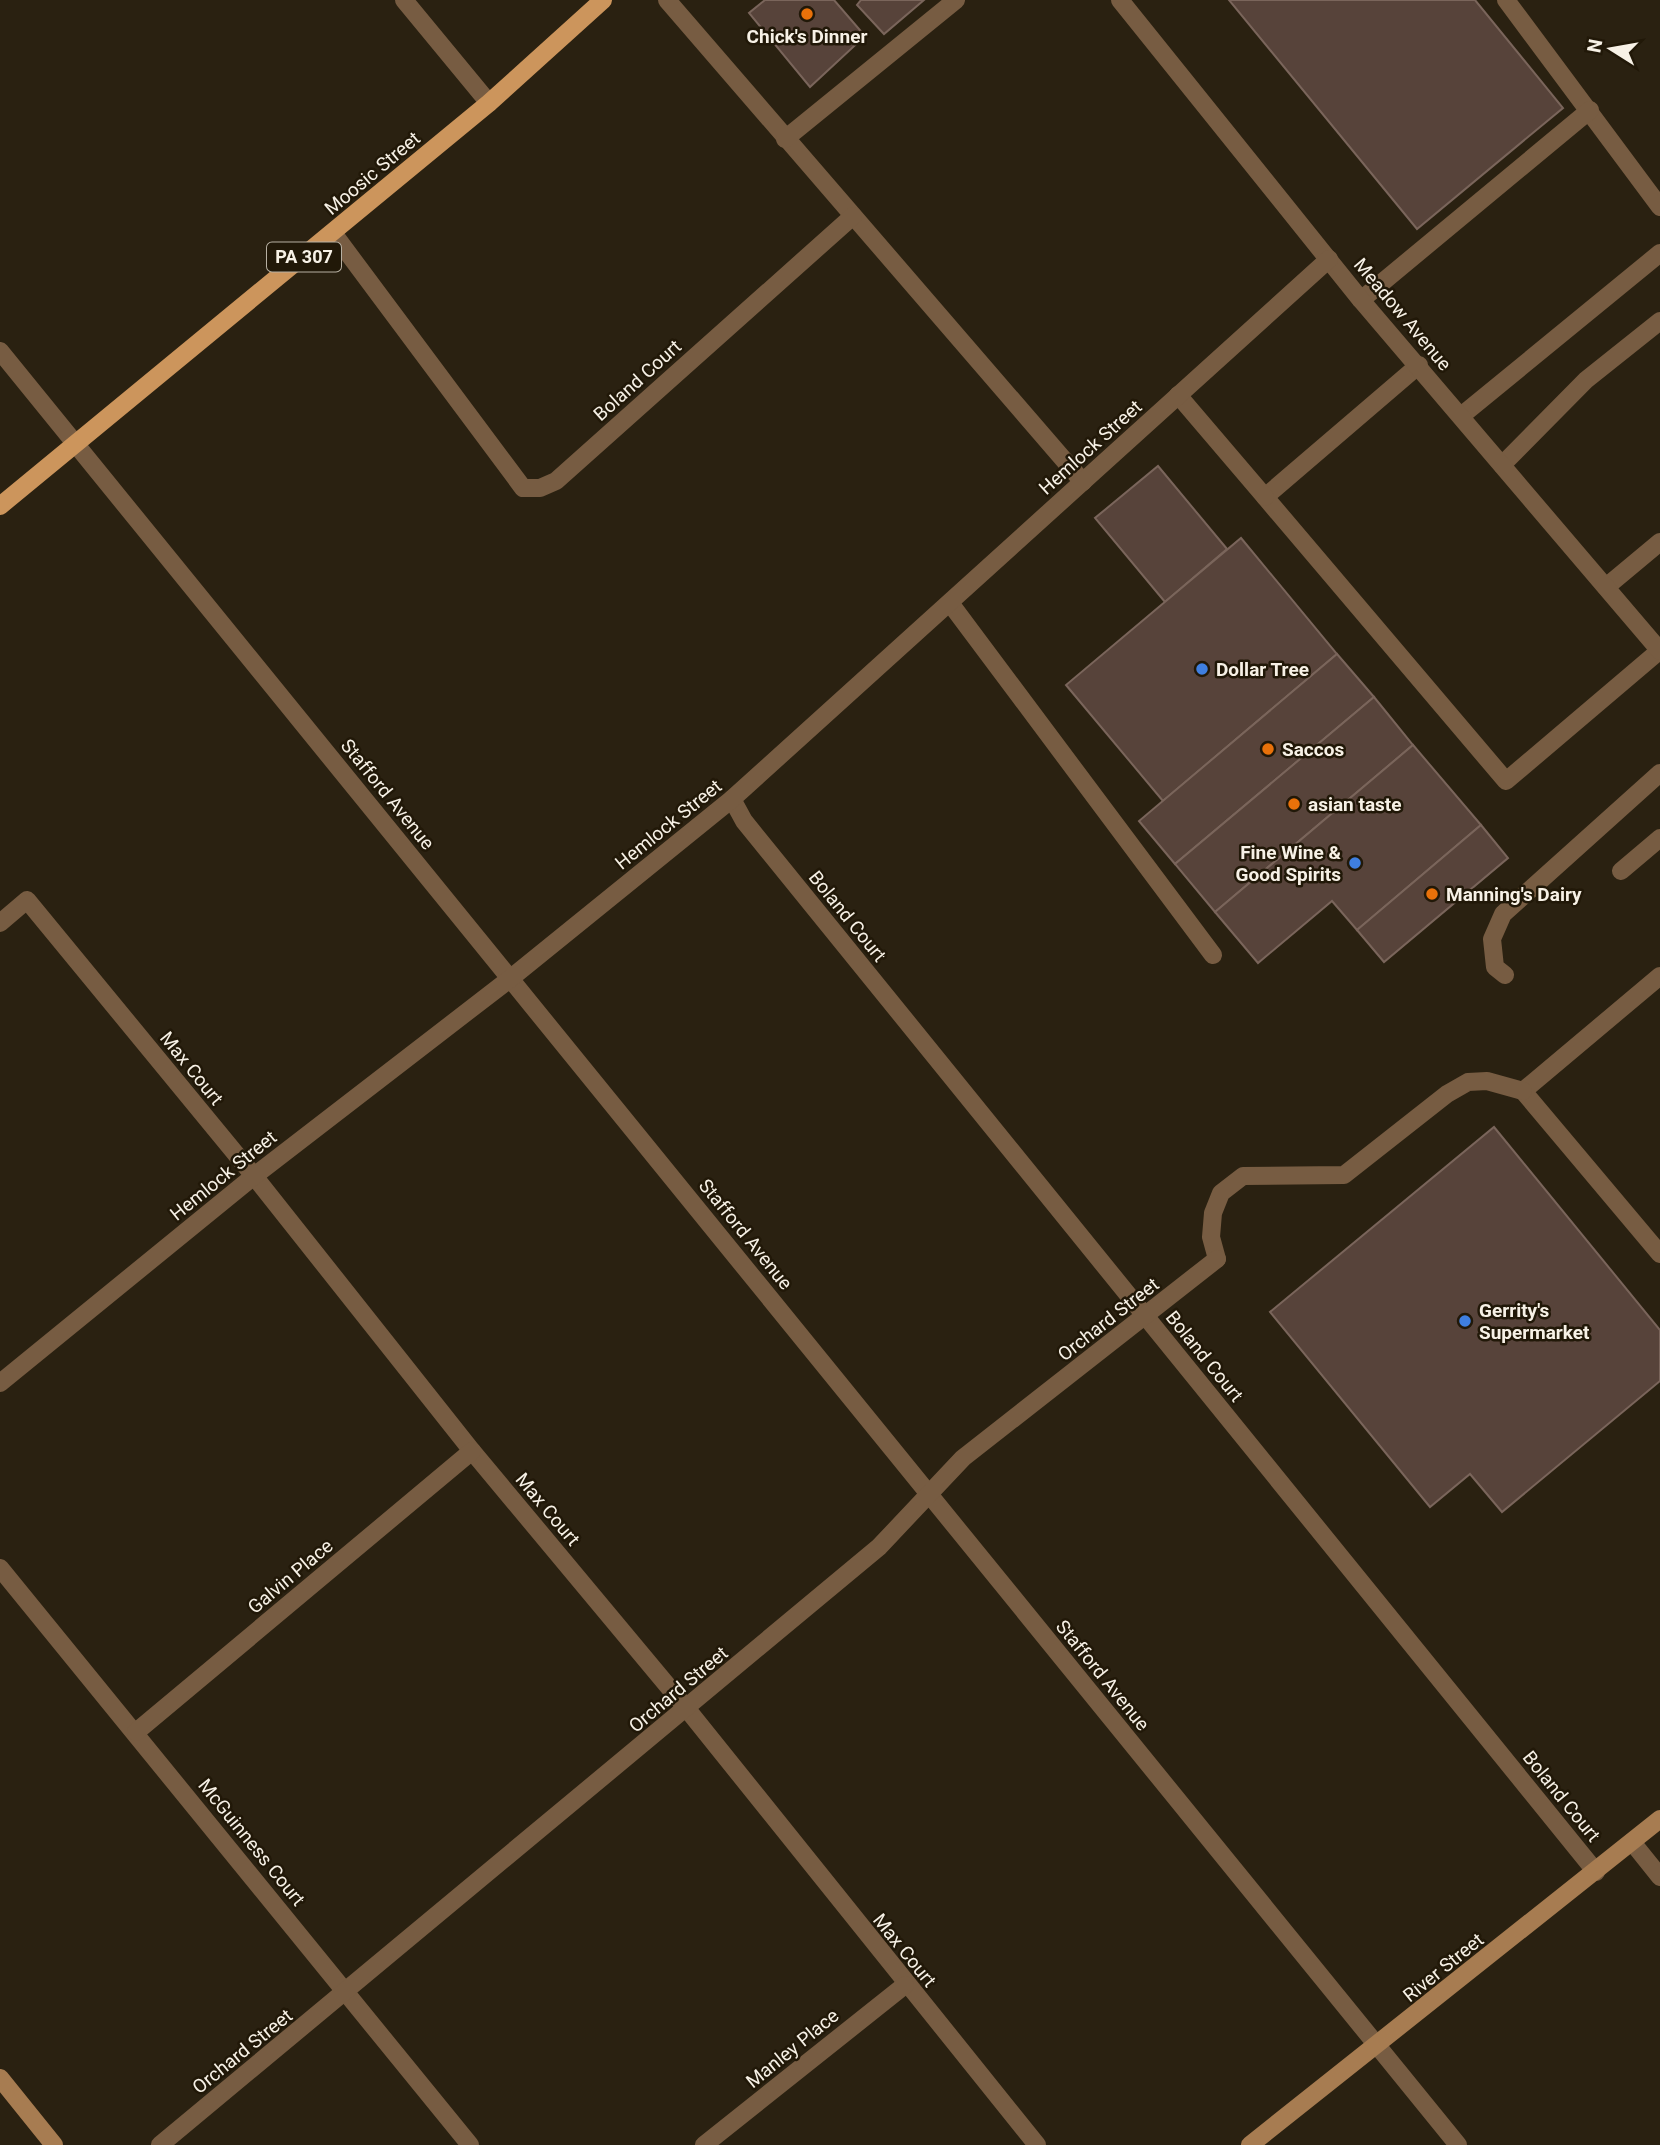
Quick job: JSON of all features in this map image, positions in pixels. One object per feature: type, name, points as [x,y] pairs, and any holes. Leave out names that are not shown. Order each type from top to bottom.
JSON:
[{"type":"main road","name":"Moosic Street","points":[[0,506],[489,103],[603,0]]},
{"type":"main road","name":"River Street","points":[[1250,2145],[1660,1819]]},
{"type":"main road","points":[[0,2078],[54,2145]]},
{"type":"street","points":[[404,0],[489,103]]},
{"type":"street","points":[[667,0],[1083,482]]},
{"type":"street","points":[[785,139],[956,0]]},
{"type":"street","name":"Meadow Avenue","points":[[1120,0],[1361,300],[1660,651]]},
{"type":"street","points":[[1506,0],[1660,207]]},
{"type":"street","points":[[1361,300],[1590,110]]},
{"type":"street","name":"Boland Court","points":[[333,233],[523,488],[540,488],[556,481],[853,216]]},
{"type":"street","points":[[1461,416],[1660,253]]},
{"type":"street","name":"Hemlock Street","points":[[0,1383],[254,1176],[511,978],[732,799],[1329,259]]},
{"type":"street","points":[[1502,465],[1586,380],[1660,321]]},
{"type":"street","name":"Stafford Avenue","points":[[0,351],[1458,2145]]},
{"type":"street","points":[[1265,497],[1419,365]]},
{"type":"street","points":[[1178,396],[1506,781],[1660,651]]},
{"type":"street","points":[[1606,587],[1660,541]]},
{"type":"street","points":[[950,603],[1213,955]]},
{"type":"street","points":[[1505,975],[1495,967],[1492,939],[1503,914],[1660,773]]},
{"type":"street","name":"Boland Court","points":[[732,799],[744,821],[1596,1872]]},
{"type":"street","points":[[1621,871],[1660,838]]},
{"type":"street","name":"Max Court","points":[[0,923],[27,900],[254,1176],[472,1451],[687,1709],[905,1985],[1037,2145]]},
{"type":"street","points":[[1660,976],[1523,1091],[1660,1254]]},
{"type":"street","name":"Orchard Street","points":[[160,2145],[879,1547],[963,1458],[1217,1259],[1211,1237],[1213,1213],[1221,1193],[1243,1175],[1344,1175],[1447,1094],[1468,1082],[1486,1081],[1523,1091]]},
{"type":"street","name":"Galvin Place","points":[[136,1732],[472,1451]]},
{"type":"street","name":"McGuinness Court","points":[[0,1568],[470,2145]]},
{"type":"street","name":"Boland Court","points":[[1632,1842],[1660,1877]]},
{"type":"street","name":"Manley Place","points":[[704,2145],[905,1985]]},
{"type":"building","points":[[765,0],[834,0],[865,36],[810,87],[749,13]]},
{"type":"building","points":[[861,0],[924,0],[884,34],[857,5]]},
{"type":"building","points":[[1229,0],[1475,0],[1563,108],[1417,229]]},
{"type":"building","points":[[1158,466],[1227,549],[1165,602],[1095,518]]},
{"type":"building","name":"Dollar Tree","points":[[1241,538],[1337,654],[1163,801],[1066,685]]},
{"type":"building","name":"Saccos","points":[[1337,654],[1374,697],[1175,864],[1139,821]]},
{"type":"building","name":"asian taste","points":[[1374,697],[1413,745],[1215,912],[1175,864]]},
{"type":"building","name":"Fine Wine & Good Spirits","points":[[1413,745],[1481,825],[1357,930],[1332,901],[1258,963],[1215,912]]},
{"type":"building","name":"Manning's Dairy","points":[[1481,825],[1508,858],[1384,962],[1357,930]]},
{"type":"building","name":"Gerrity's Supermarket","points":[[1494,1127],[1660,1330],[1660,1381],[1502,1512],[1470,1474],[1430,1507],[1270,1312]]},
{"type":"place","name":"Chick's Dinner","points":[[807,14]]},
{"type":"place","name":"Dollar Tree","points":[[1202,669]]},
{"type":"place","name":"Saccos","points":[[1268,749]]},
{"type":"place","name":"asian taste","points":[[1294,804]]},
{"type":"place","name":"Fine Wine & Good Spirits","points":[[1355,863]]},
{"type":"place","name":"Manning's Dairy","points":[[1432,894]]},
{"type":"place","name":"Gerrity's Supermarket","points":[[1465,1321]]}]
